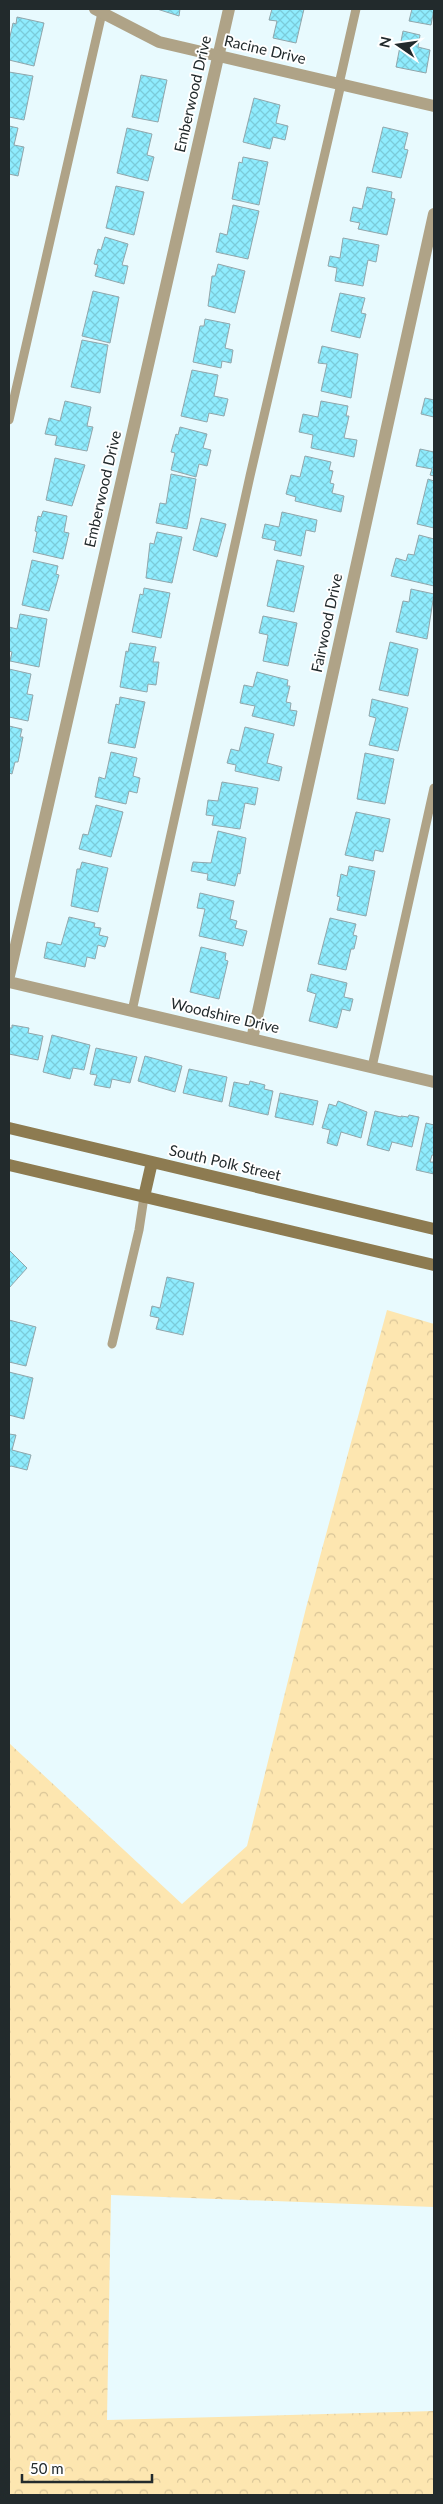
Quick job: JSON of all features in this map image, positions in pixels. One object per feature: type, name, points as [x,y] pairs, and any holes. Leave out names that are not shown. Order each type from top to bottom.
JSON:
[{"type":"main road","name":"South Polk Street","points":[[9,1128],[434,1229]]},
{"type":"main road","points":[[144,1197],[152,1162]]},
{"type":"main road","points":[[9,1165],[434,1265]]},
{"type":"street","name":"Emberwood Drive","points":[[9,976],[229,9]]},
{"type":"street","name":"Racine Drive","points":[[99,11],[158,42],[434,106]]},
{"type":"street","name":"Fairwood Drive","points":[[252,1039],[434,214]]},
{"type":"street","name":"Woodshire Drive","points":[[9,982],[434,1082]]},
{"type":"lane","points":[[132,1011],[250,476],[356,9]]},
{"type":"lane","points":[[9,420],[99,11]]},
{"type":"lane","points":[[372,1067],[434,788]]},
{"type":"lane","points":[[112,1344],[139,1230],[144,1197]]},
{"type":"green space","points":[[387,1310],[434,1324],[434,2207],[111,2195],[107,2420],[434,2411],[434,2495],[9,2495],[9,1743],[182,1904],[247,1846],[306,1608]]},
{"type":"building","points":[[157,9],[180,9],[179,16]]},
{"type":"building","points":[[272,9],[304,9],[296,43],[273,38],[277,21],[269,20]]},
{"type":"building","points":[[412,9],[434,9],[431,25],[409,21]]},
{"type":"building","points":[[17,17],[44,23],[34,66],[9,60],[9,41],[13,23],[16,24]]},
{"type":"building","points":[[403,31],[420,35],[418,47],[430,50],[426,73],[396,67]]},
{"type":"building","points":[[9,72],[33,76],[24,120],[9,117]]},
{"type":"building","points":[[141,75],[167,80],[158,122],[132,117]]},
{"type":"building","points":[[254,98],[280,105],[276,123],[288,126],[285,140],[273,137],[270,149],[243,142]]},
{"type":"building","points":[[9,126],[18,128],[14,145],[24,147],[18,176],[9,174]]},
{"type":"building","points":[[383,127],[408,133],[404,149],[408,150],[401,178],[372,172]]},
{"type":"building","points":[[127,128],[152,134],[147,155],[154,157],[148,181],[117,173]]},
{"type":"building","points":[[243,157],[268,162],[259,205],[232,199],[239,162],[242,163]]},
{"type":"building","points":[[116,186],[144,192],[134,235],[106,228]]},
{"type":"building","points":[[367,187],[392,192],[391,198],[395,199],[387,235],[358,229],[360,223],[350,221],[353,207],[362,209]]},
{"type":"building","points":[[233,205],[259,211],[248,259],[216,252],[220,233],[227,235]]},
{"type":"building","points":[[105,237],[128,244],[122,265],[128,266],[124,284],[95,276],[98,265],[94,264],[98,249],[101,250]]},
{"type":"building","points":[[343,238],[379,245],[376,262],[368,260],[363,286],[335,281],[337,268],[328,266],[330,256],[340,258]]},
{"type":"building","points":[[218,264],[245,271],[235,313],[208,306],[212,276],[215,276]]},
{"type":"building","points":[[93,291],[119,297],[110,343],[82,336]]},
{"type":"building","points":[[340,293],[365,298],[361,313],[366,314],[360,338],[331,331]]},
{"type":"building","points":[[205,319],[230,324],[225,348],[233,350],[231,363],[222,361],[221,368],[193,362],[200,326],[204,326]]},
{"type":"building","points":[[82,340],[108,345],[100,393],[71,387]]},
{"type":"building","points":[[322,346],[358,354],[351,398],[321,391],[327,364],[318,363]]},
{"type":"building","points":[[192,370],[218,375],[214,396],[228,399],[224,416],[209,413],[207,422],[181,416]]},
{"type":"building","points":[[425,398],[434,400],[434,417],[421,414]]},
{"type":"building","points":[[65,401],[91,407],[87,426],[93,427],[87,451],[55,445],[57,436],[45,434],[49,418],[60,421]]},
{"type":"building","points":[[321,401],[348,406],[346,416],[349,416],[344,438],[357,440],[354,457],[311,448],[313,435],[299,432],[303,414],[318,417]]},
{"type":"building","points":[[180,427],[207,434],[203,448],[211,450],[207,466],[199,464],[196,477],[171,470],[175,453],[171,452]]},
{"type":"building","points":[[420,449],[434,452],[434,476],[430,475],[432,469],[416,466]]},
{"type":"building","points":[[305,456],[331,462],[329,470],[333,471],[330,483],[334,484],[332,493],[344,496],[341,512],[295,501],[296,497],[286,494],[291,475],[300,477]]},
{"type":"building","points":[[55,458],[85,465],[72,506],[46,500]]},
{"type":"building","points":[[171,474],[196,479],[187,529],[156,523],[160,503],[166,504]]},
{"type":"building","points":[[428,479],[434,481],[434,528],[417,524]]},
{"type":"building","points":[[43,511],[67,516],[64,532],[69,533],[63,559],[33,552],[38,516],[41,517]]},
{"type":"building","points":[[282,512],[317,520],[315,532],[306,530],[301,556],[274,550],[276,541],[262,538],[265,524],[279,527]]},
{"type":"building","points":[[201,518],[226,524],[217,557],[193,550]]},
{"type":"building","points":[[157,532],[182,537],[172,583],[146,578],[150,543],[154,544]]},
{"type":"building","points":[[419,535],[434,539],[434,586],[391,576],[396,558],[406,561],[408,554],[414,555]]},
{"type":"building","points":[[32,560],[58,566],[56,574],[59,575],[49,611],[22,605]]},
{"type":"building","points":[[277,560],[304,566],[294,612],[267,606]]},
{"type":"building","points":[[144,588],[170,593],[161,638],[132,632],[140,594],[143,595]]},
{"type":"building","points":[[411,589],[434,594],[427,639],[396,632],[403,601],[409,602]]},
{"type":"building","points":[[20,614],[47,619],[39,667],[10,661],[12,652],[9,651],[9,627],[17,629]]},
{"type":"building","points":[[263,616],[297,623],[288,666],[263,661],[268,635],[259,633]]},
{"type":"building","points":[[390,642],[418,649],[408,696],[379,690]]},
{"type":"building","points":[[130,643],[156,647],[153,662],[159,662],[156,685],[148,684],[147,692],[120,687],[126,651],[128,652]]},
{"type":"building","points":[[9,669],[31,674],[27,694],[33,695],[28,721],[9,717]]},
{"type":"building","points":[[257,672],[288,680],[287,686],[290,686],[286,702],[291,703],[290,710],[297,711],[294,726],[252,716],[255,706],[240,703],[244,685],[253,687]]},
{"type":"building","points":[[120,697],[145,702],[135,748],[108,743],[116,704],[119,705]]},
{"type":"building","points":[[372,699],[408,708],[398,751],[369,745],[376,718],[369,716]]},
{"type":"building","points":[[9,726],[22,729],[20,737],[23,737],[18,762],[15,762],[12,774],[9,773]]},
{"type":"building","points":[[245,727],[274,734],[267,763],[282,767],[279,781],[235,771],[236,765],[227,763],[231,749],[239,751]]},
{"type":"building","points":[[111,752],[137,758],[133,776],[140,778],[137,793],[129,791],[126,804],[95,797],[99,777],[105,779]]},
{"type":"building","points":[[365,753],[394,759],[385,804],[357,799]]},
{"type":"building","points":[[222,782],[258,788],[255,805],[245,803],[240,829],[212,825],[214,816],[206,815],[208,800],[218,801]]},
{"type":"building","points":[[96,805],[123,812],[111,857],[79,849],[83,834],[88,835]]},
{"type":"building","points":[[356,812],[390,819],[383,852],[375,850],[373,861],[345,855]]},
{"type":"building","points":[[218,831],[246,838],[240,874],[238,873],[235,886],[207,880],[208,874],[191,871],[193,862],[211,863]]},
{"type":"building","points":[[82,862],[108,868],[98,912],[71,906],[77,869],[80,869]]},
{"type":"building","points":[[349,866],[375,871],[366,916],[337,910],[340,897],[337,896],[341,874],[347,876]]},
{"type":"building","points":[[200,893],[234,901],[230,919],[237,921],[235,928],[247,931],[243,946],[199,936],[205,909],[197,908]]},
{"type":"building","points":[[69,917],[95,923],[94,927],[101,928],[99,935],[108,937],[105,947],[98,945],[95,959],[87,957],[85,967],[44,958],[47,942],[61,945]]},
{"type":"building","points":[[330,918],[356,924],[353,935],[357,936],[354,949],[351,949],[346,970],[318,964]]},
{"type":"building","points":[[201,947],[226,953],[225,960],[228,961],[219,999],[190,992]]},
{"type":"building","points":[[311,974],[347,983],[344,997],[353,999],[350,1011],[342,1009],[337,1028],[309,1021],[316,994],[307,991]]},
{"type":"building","points":[[12,1025],[29,1028],[28,1033],[43,1036],[38,1060],[9,1054],[9,1028],[12,1028]]},
{"type":"building","points":[[52,1035],[90,1045],[84,1070],[73,1068],[70,1079],[43,1072]]},
{"type":"building","points":[[96,1048],[137,1057],[130,1083],[112,1079],[110,1088],[94,1085],[97,1075],[90,1074]]},
{"type":"building","points":[[145,1056],[182,1066],[175,1092],[138,1081]]},
{"type":"building","points":[[189,1069],[227,1077],[222,1102],[183,1093]]},
{"type":"building","points":[[250,1081],[265,1085],[264,1089],[273,1091],[268,1115],[229,1106],[234,1082],[249,1085]]},
{"type":"building","points":[[280,1093],[318,1101],[313,1125],[275,1117]]},
{"type":"building","points":[[338,1101],[367,1112],[361,1138],[341,1132],[337,1146],[327,1143],[330,1130],[322,1128],[329,1104],[336,1106]]},
{"type":"building","points":[[375,1111],[401,1117],[408,1117],[409,1115],[419,1117],[412,1147],[392,1142],[389,1151],[367,1145]]},
{"type":"building","points":[[426,1123],[434,1125],[434,1155],[432,1155],[430,1162],[434,1162],[434,1174],[416,1170]]},
{"type":"building","points":[[9,1250],[27,1268],[9,1288]]},
{"type":"building","points":[[167,1277],[194,1283],[183,1335],[156,1329],[159,1318],[150,1316],[152,1306],[160,1308]]},
{"type":"building","points":[[9,1320],[36,1327],[26,1366],[9,1362]]},
{"type":"building","points":[[9,1372],[33,1378],[24,1419],[9,1415]]},
{"type":"building","points":[[9,1434],[16,1435],[12,1450],[31,1455],[27,1470],[9,1467]]}]
